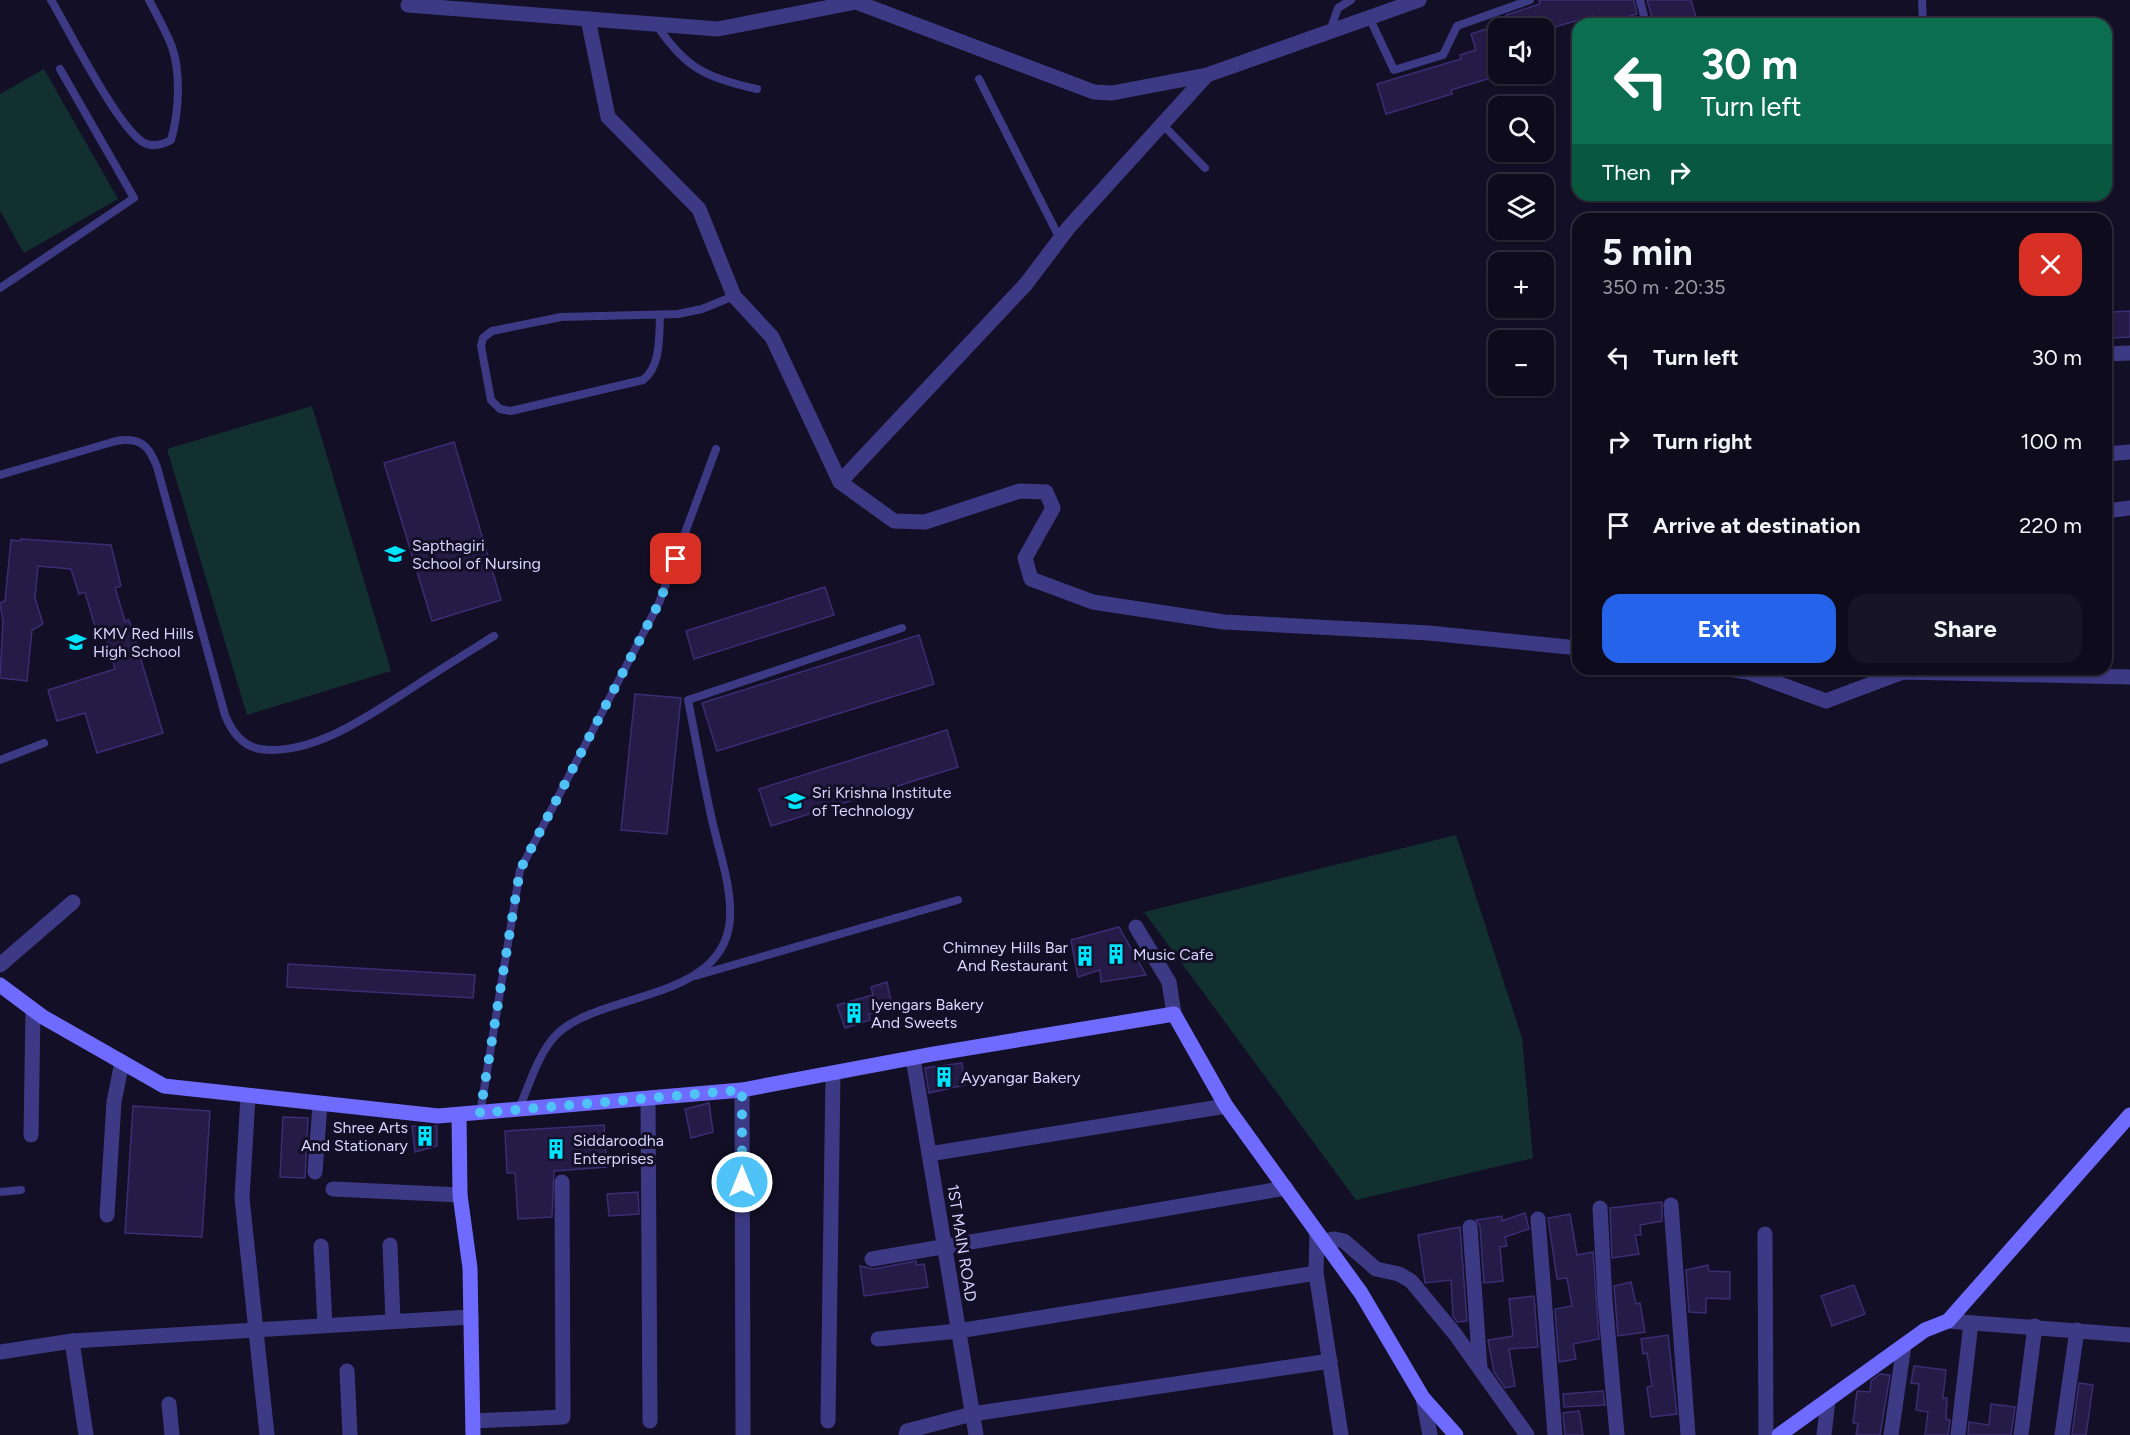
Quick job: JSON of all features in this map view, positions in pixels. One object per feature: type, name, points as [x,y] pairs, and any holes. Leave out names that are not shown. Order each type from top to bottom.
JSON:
[{"type":"street","points":[[405,2],[718,29],[856,2],[1095,92],[1112,93],[1207,75],[1419,0]]},
{"type":"street","points":[[588,19],[608,117],[699,209],[734,296],[772,337],[840,482],[894,521],[925,522],[1020,491],[1046,492],[1053,508],[1025,558],[1031,579],[1094,602],[1224,622],[1429,633],[1572,647]]},
{"type":"street","points":[[840,482],[1026,284],[1060,239],[1207,75]]},
{"type":"street","points":[[2112,354],[2130,353]]},
{"type":"street","points":[[2112,454],[2130,452]]},
{"type":"street","points":[[2112,510],[2130,508]]},
{"type":"street","points":[[1756,675],[1826,701],[1892,675]]},
{"type":"street","points":[[2054,675],[2130,677]]},
{"type":"street","points":[[0,964],[73,902]]},
{"type":"street","points":[[1136,927],[1169,982],[1174,1014],[1227,1106],[1361,1293],[1424,1398],[1456,1435]]},
{"type":"street","points":[[0,985],[33,1010],[164,1086],[438,1116],[518,1111],[742,1090],[833,1072],[1174,1014]]},
{"type":"street","points":[[31,1135],[33,1010]]},
{"type":"street","name":"1ST MAIN ROAD","points":[[913,1058],[976,1435]]},
{"type":"street","points":[[107,1215],[114,1102],[122,1062]]},
{"type":"street","points":[[828,1421],[833,1072]]},
{"type":"street","points":[[742,1090],[743,1435]]},
{"type":"street","points":[[248,1096],[242,1198],[267,1435]]},
{"type":"street","points":[[648,1099],[650,1421]]},
{"type":"street","points":[[315,1172],[320,1104]]},
{"type":"street","points":[[929,1154],[1227,1106]]},
{"type":"street","points":[[459,1115],[460,1195],[470,1268],[473,1428],[563,1417],[562,1182]]},
{"type":"street","points":[[1948,1322],[2130,1115]]},
{"type":"street","points":[[872,1259],[1286,1188]]},
{"type":"street","points":[[333,1189],[460,1195]]},
{"type":"street","points":[[1671,1205],[1688,1435]]},
{"type":"street","points":[[1600,1208],[1605,1300],[1617,1435]]},
{"type":"street","points":[[1538,1219],[1555,1435]]},
{"type":"street","points":[[1470,1227],[1480,1369]]},
{"type":"street","points":[[1765,1234],[1766,1435]]},
{"type":"street","points":[[1320,1237],[1316,1273],[1341,1435]]},
{"type":"street","points":[[1320,1237],[1344,1240],[1376,1269],[1406,1277],[1455,1334],[1527,1435]]},
{"type":"street","points":[[390,1245],[393,1321]]},
{"type":"street","points":[[321,1246],[325,1325]]},
{"type":"street","points":[[878,1339],[958,1331],[1316,1273]]},
{"type":"street","points":[[0,1352],[72,1341],[471,1317]]},
{"type":"street","points":[[1779,1435],[1925,1330],[1948,1322],[2035,1326],[2130,1335]]},
{"type":"street","points":[[1958,1435],[1971,1323]]},
{"type":"street","points":[[2021,1435],[2035,1326]]},
{"type":"street","points":[[2062,1435],[2077,1330]]},
{"type":"street","points":[[72,1341],[86,1435]]},
{"type":"street","points":[[1891,1435],[1904,1345]]},
{"type":"street","points":[[906,1435],[907,1431],[918,1426],[972,1414],[1330,1361]]},
{"type":"street","points":[[347,1371],[350,1435]]},
{"type":"street","points":[[1424,1398],[1430,1435]]},
{"type":"street","points":[[1824,1435],[1828,1400]]},
{"type":"street","points":[[169,1404],[172,1435]]},
{"type":"lane","points":[[51,0],[123,122],[141,141],[151,145],[164,144],[171,140],[174,128],[176,64],[172,47],[149,0]]},
{"type":"lane","points":[[1330,31],[1338,8],[1351,0]]},
{"type":"lane","points":[[1369,17],[1394,70],[1443,55],[1456,26],[1530,0]]},
{"type":"lane","points":[[1640,0],[1644,18]]},
{"type":"lane","points":[[1922,0],[1923,18]]},
{"type":"lane","points":[[656,24],[671,46],[699,71],[720,81],[757,89]]},
{"type":"lane","points":[[0,288],[134,198],[60,69]]},
{"type":"lane","points":[[979,79],[1060,239]]},
{"type":"lane","points":[[1163,124],[1205,168]]},
{"type":"lane","points":[[660,316],[655,364],[652,373],[643,380],[511,411],[500,409],[491,400],[481,346],[483,338],[492,331],[561,317],[660,316],[702,309],[734,296]]},
{"type":"lane","points":[[0,475],[117,441],[133,439],[149,448],[158,466],[225,715],[238,736],[251,746],[260,749],[293,747],[348,728],[494,636]]},
{"type":"lane","points":[[480,1113],[520,870],[659,603],[716,448]]},
{"type":"lane","points":[[689,978],[714,958],[730,920],[727,882],[688,700],[902,628]]},
{"type":"lane","points":[[0,760],[44,743]]},
{"type":"lane","points":[[518,1111],[540,1060],[556,1035],[578,1019],[659,993],[689,978],[958,900]]},
{"type":"lane","points":[[0,1192],[21,1190]]},
{"type":"green space","points":[[44,69],[118,199],[24,253],[0,211],[0,94]]},
{"type":"green space","points":[[312,406],[391,671],[247,715],[167,449]]},
{"type":"green space","points":[[1456,835],[1522,1038],[1533,1158],[1356,1200],[1144,912]]},
{"type":"building","points":[[1539,0],[1634,0],[1637,14],[1623,18],[1594,18],[1593,16],[1572,18],[1572,22],[1554,27],[1554,18],[1507,18],[1506,15],[1540,4]]},
{"type":"building","points":[[1647,0],[1691,0],[1696,18],[1652,18]]},
{"type":"building","points":[[1488,28],[1488,79],[1451,90],[1452,94],[1386,114],[1377,84],[1461,59],[1460,55],[1476,50],[1471,34]]},
{"type":"building","points":[[2130,311],[2130,337],[2112,338],[2112,312]]},
{"type":"building","points":[[454,442],[501,600],[432,621],[384,463]]},
{"type":"building","points":[[21,539],[111,545],[121,586],[115,588],[125,621],[129,620],[163,733],[97,753],[85,713],[57,721],[48,690],[115,669],[103,628],[96,630],[85,592],[79,594],[71,569],[38,566],[35,598],[43,624],[32,630],[27,681],[0,678],[3,621],[0,603],[5,601],[11,540],[21,541]]},
{"type":"building","points":[[825,587],[834,615],[694,659],[686,631]]},
{"type":"building","points":[[919,635],[934,684],[717,751],[702,703]]},
{"type":"building","points":[[635,694],[681,698],[667,834],[621,830]]},
{"type":"building","points":[[947,730],[958,767],[771,826],[759,789]]},
{"type":"building","name":"Music Cafe","points":[[1119,927],[1146,975],[1101,982],[1100,970],[1078,977],[1071,940]]},
{"type":"building","points":[[288,964],[475,975],[473,998],[287,987]]},
{"type":"building","points":[[887,982],[892,1006],[869,1014],[870,1020],[845,1028],[837,1005],[873,995],[871,987]]},
{"type":"building","name":"Ayyangar Bakery","points":[[962,1063],[965,1085],[929,1093],[925,1068]]},
{"type":"building","points":[[709,1103],[713,1132],[691,1138],[685,1109]]},
{"type":"building","points":[[133,1106],[210,1111],[202,1237],[125,1233]]},
{"type":"building","points":[[283,1117],[308,1118],[305,1178],[280,1177]]},
{"type":"building","name":"Siddaroodha Enterprises","points":[[604,1125],[607,1167],[554,1171],[552,1217],[518,1219],[515,1173],[507,1173],[505,1131]]},
{"type":"building","name":"Shree Arts And Stationary","points":[[412,1126],[437,1126],[437,1146],[415,1152]]},
{"type":"building","points":[[638,1192],[639,1214],[609,1216],[607,1194]]},
{"type":"building","points":[[1662,1202],[1662,1221],[1640,1225],[1641,1235],[1635,1235],[1639,1254],[1612,1258],[1610,1208]]},
{"type":"building","points":[[1525,1213],[1529,1229],[1505,1237],[1507,1246],[1500,1247],[1503,1281],[1484,1283],[1480,1226],[1476,1220],[1502,1216],[1502,1221]]},
{"type":"building","points":[[1570,1214],[1577,1255],[1593,1252],[1599,1339],[1573,1344],[1576,1359],[1559,1362],[1555,1309],[1572,1306],[1567,1278],[1557,1279],[1548,1218]]},
{"type":"building","points":[[1460,1227],[1467,1321],[1457,1322],[1453,1316],[1451,1280],[1425,1283],[1418,1235]]},
{"type":"building","points":[[916,1261],[916,1265],[924,1264],[928,1287],[864,1296],[860,1266],[874,1269]]},
{"type":"building","points":[[1708,1265],[1709,1271],[1730,1272],[1730,1299],[1706,1298],[1706,1313],[1689,1312],[1686,1270]]},
{"type":"building","points":[[1631,1282],[1636,1304],[1640,1303],[1645,1332],[1618,1336],[1614,1286]]},
{"type":"building","points":[[1854,1285],[1865,1314],[1832,1326],[1821,1296]]},
{"type":"building","points":[[1534,1296],[1538,1347],[1509,1349],[1515,1386],[1505,1388],[1494,1372],[1488,1340],[1513,1336],[1509,1299]]},
{"type":"building","points":[[1668,1335],[1677,1414],[1651,1417],[1647,1387],[1652,1386],[1647,1353],[1643,1354],[1641,1339]]},
{"type":"building","points":[[1914,1366],[1946,1370],[1943,1398],[1947,1398],[1946,1419],[1950,1420],[1948,1435],[1925,1435],[1928,1412],[1916,1410],[1919,1384],[1911,1383]]},
{"type":"building","points":[[1880,1374],[1890,1375],[1880,1435],[1856,1435],[1858,1424],[1853,1423],[1857,1391],[1870,1392],[1871,1381]]},
{"type":"building","points":[[2079,1383],[2093,1385],[2086,1435],[2072,1435]]},
{"type":"building","points":[[1603,1391],[1605,1405],[1564,1407],[1563,1394]]},
{"type":"building","points":[[1991,1404],[2015,1407],[2011,1435],[1968,1435],[1969,1422],[1989,1425]]},
{"type":"building","points":[[1579,1411],[1583,1435],[1565,1435],[1563,1413]]},
{"type":"place","name":"Sapthagiri School of Nursing","points":[[395,554]]},
{"type":"place","name":"KMV Red Hills High School","points":[[76,642]]},
{"type":"place","name":"Sri Krishna Institute of Technology","points":[[795,801]]},
{"type":"place","name":"Music Cafe","points":[[1116,954]]},
{"type":"place","name":"Chimney Hills Bar And Restaurant","points":[[1085,956]]},
{"type":"place","name":"Iyengars Bakery And Sweets","points":[[854,1013]]},
{"type":"place","name":"Ayyangar Bakery","points":[[944,1077]]},
{"type":"place","name":"Shree Arts And Stationary","points":[[425,1136]]},
{"type":"place","name":"Siddaroodha Enterprises","points":[[556,1149]]},
{"type":"route","points":[[676,559],[659,603],[520,870],[480,1113],[539,1110],[742,1090],[742,1182]]}]
